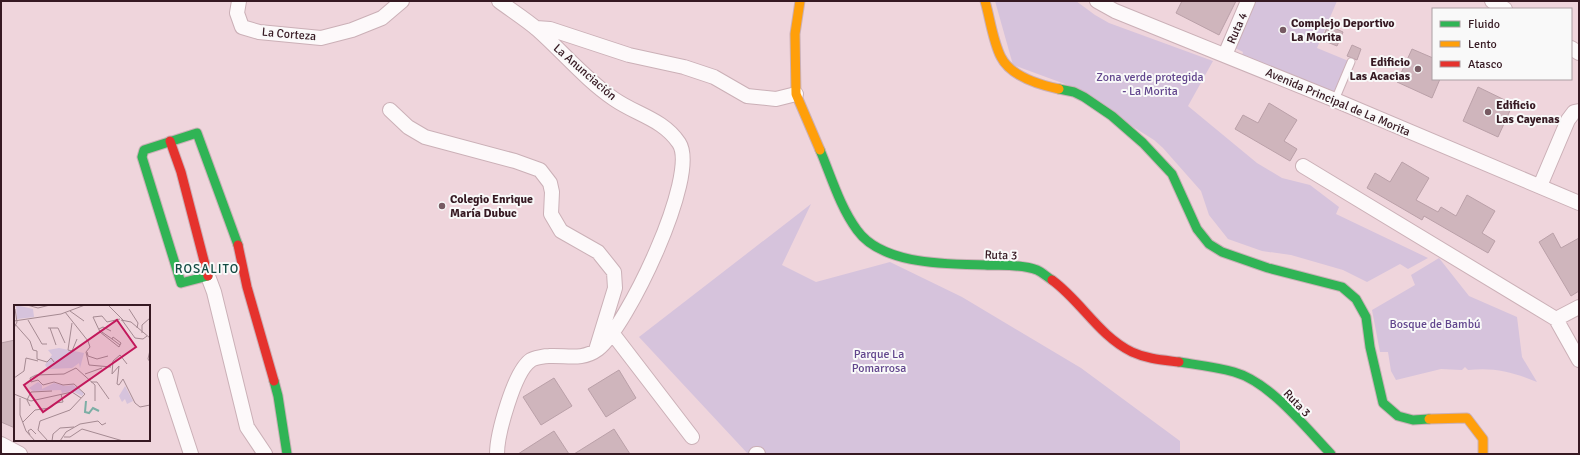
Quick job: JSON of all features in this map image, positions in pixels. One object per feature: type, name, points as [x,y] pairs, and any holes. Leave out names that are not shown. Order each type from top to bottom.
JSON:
[{"type":"street","name":"La Corteza","points":[[239,1],[237,13],[242,28],[259,32],[321,38],[352,30],[382,18],[402,1]]},
{"type":"street","name":"La Anunciación","points":[[499,1],[536,28],[585,75],[615,100],[667,128],[680,145],[682,161],[680,179],[660,243],[631,304],[612,334]]},
{"type":"street","name":"Ruta 3","points":[[800,1],[795,34],[796,94],[846,211],[857,231],[876,248],[909,259],[938,264],[1012,266],[1037,270],[1057,284],[1115,342],[1132,352],[1148,358],[1207,366],[1235,372],[1257,383],[1280,402],[1331,454]]},
{"type":"street","points":[[985,1],[1001,57],[1008,67],[1037,84],[1074,92],[1084,97],[1112,116],[1143,143],[1172,174],[1197,229],[1209,244],[1222,252],[1268,268],[1342,288],[1356,299],[1366,317],[1370,347],[1383,402],[1398,416],[1413,420],[1466,418],[1481,433],[1485,448],[1482,454]]},
{"type":"street","name":"Avenida Principal de La Morita","points":[[1097,1],[1115,12],[1335,100],[1579,203]]},
{"type":"street","name":"Ruta 4","points":[[1224,55],[1248,1]]},
{"type":"street","points":[[1492,1],[1503,8]]},
{"type":"street","points":[[536,28],[550,29],[629,56],[684,67],[714,77],[747,96],[776,99],[796,94]]},
{"type":"street","points":[[390,110],[418,134],[435,140],[528,164],[540,170],[550,182],[552,192],[550,214],[561,231],[598,252],[614,272],[615,288],[596,351]]},
{"type":"street","points":[[1540,186],[1568,120],[1574,112],[1579,111]]},
{"type":"street","points":[[208,276],[181,283],[142,157],[144,150],[197,133],[240,250],[247,287],[278,396],[287,454]]},
{"type":"street","points":[[170,141],[181,172],[208,276],[214,292],[247,427],[265,454]]},
{"type":"street","points":[[1302,166],[1556,320],[1579,360]]},
{"type":"street","points":[[1556,320],[1579,307]]},
{"type":"street","points":[[497,454],[512,389],[520,373],[531,360],[548,356],[581,357],[596,351],[612,334],[692,437]]},
{"type":"street","points":[[165,375],[190,454]]},
{"type":"street","points":[[1,444],[20,454]]},
{"type":"lane","points":[[1335,100],[1350,62]]},
{"type":"green space","name":"Zona verde protegida - La Morita","points":[[995,1],[1076,1],[1109,23],[1213,61],[1188,106],[1257,163],[1282,178],[1310,185],[1339,207],[1336,214],[1428,258],[1408,269],[1400,264],[1367,282],[1343,270],[1291,255],[1262,251],[1228,239],[1209,215],[1201,191],[1154,140],[1065,84],[1013,65]]},
{"type":"green space","name":"Complejo Deportivo La Morita","points":[[1255,1],[1337,1],[1317,48],[1351,62],[1335,100],[1240,61],[1243,52],[1235,48]]},
{"type":"green space","name":"Parque La Pomarrosa","points":[[811,204],[782,265],[816,282],[890,262],[962,297],[1081,368],[1180,441],[1180,454],[748,454],[639,337]]},
{"type":"green space","name":"Bosque de Bambú","points":[[1439,258],[1469,296],[1517,317],[1522,357],[1537,382],[1520,375],[1503,371],[1486,369],[1468,370],[1465,367],[1462,370],[1441,369],[1396,380],[1391,371],[1388,352],[1380,352],[1372,310],[1415,285],[1411,275]]},
{"type":"building","points":[[1182,1],[1236,1],[1219,35],[1176,13]]},
{"type":"building","points":[[1328,25],[1343,32],[1337,46],[1322,40]]},
{"type":"building","points":[[1352,45],[1361,49],[1357,60],[1347,56]]},
{"type":"building","name":"Edificio Las Acacias","points":[[1412,49],[1432,58],[1432,80],[1440,80],[1432,98],[1397,82]]},
{"type":"building","name":"Edificio Las Cayenas","points":[[1478,87],[1513,104],[1498,137],[1463,121]]},
{"type":"building","points":[[1269,103],[1297,120],[1284,141],[1297,149],[1290,161],[1235,129],[1243,115],[1258,123]]},
{"type":"building","points":[[1402,162],[1429,178],[1416,200],[1438,212],[1441,207],[1456,216],[1467,195],[1495,211],[1482,233],[1495,241],[1488,253],[1424,216],[1422,220],[1367,188],[1375,173],[1390,182]]},
{"type":"building","points":[[1553,233],[1561,248],[1579,238],[1579,291],[1571,296],[1539,242]]},
{"type":"building","points":[[14,340],[14,428],[1,422],[1,343]]},
{"type":"building","points":[[619,370],[636,398],[606,417],[588,389]]},
{"type":"building","points":[[554,378],[572,406],[541,425],[523,397]]},
{"type":"building","points":[[614,429],[630,454],[574,454]]},
{"type":"building","points":[[554,431],[569,454],[518,454]]},
{"type":"traffic: fast","points":[[1059,89],[1074,92],[1084,97],[1112,116],[1143,143],[1172,174],[1197,229],[1209,244],[1222,252],[1268,268],[1342,287],[1356,299],[1366,317],[1370,347],[1383,403],[1398,416],[1413,420],[1429,419]]},
{"type":"traffic: fast","points":[[208,276],[181,283],[142,157],[144,150],[197,133],[238,245]]},
{"type":"traffic: fast","points":[[820,150],[851,221],[868,242],[882,250],[898,256],[934,263],[1031,268],[1039,271],[1052,280]]},
{"type":"traffic: fast","points":[[1179,362],[1214,367],[1234,372],[1261,385],[1274,395],[1331,454]]},
{"type":"traffic: fast","points":[[274,381],[278,396],[287,454]]},
{"type":"traffic: slow","points":[[800,1],[795,34],[796,94],[820,150]]},
{"type":"traffic: slow","points":[[985,1],[998,51],[1006,64],[1012,70],[1027,79],[1059,89]]},
{"type":"traffic: slow","points":[[1429,419],[1467,418],[1483,439],[1483,454]]},
{"type":"traffic: jam","points":[[170,141],[181,172],[208,276]]},
{"type":"traffic: jam","points":[[238,245],[247,287],[274,381]]},
{"type":"traffic: jam","points":[[1052,280],[1062,288],[1100,328],[1120,345],[1143,356],[1179,362]]},
{"type":"place","name":"Complejo Deportivo La Morita","points":[[1283,30]]},
{"type":"place","name":"Edificio Las Acacias","points":[[1418,69]]},
{"type":"place","name":"Edificio Las Cayenas","points":[[1488,112]]},
{"type":"place","name":"Colegio Enrique María Dubuc","points":[[442,206]]},
{"type":"district","name":"ROSALITO","points":[[207,268]]}]
